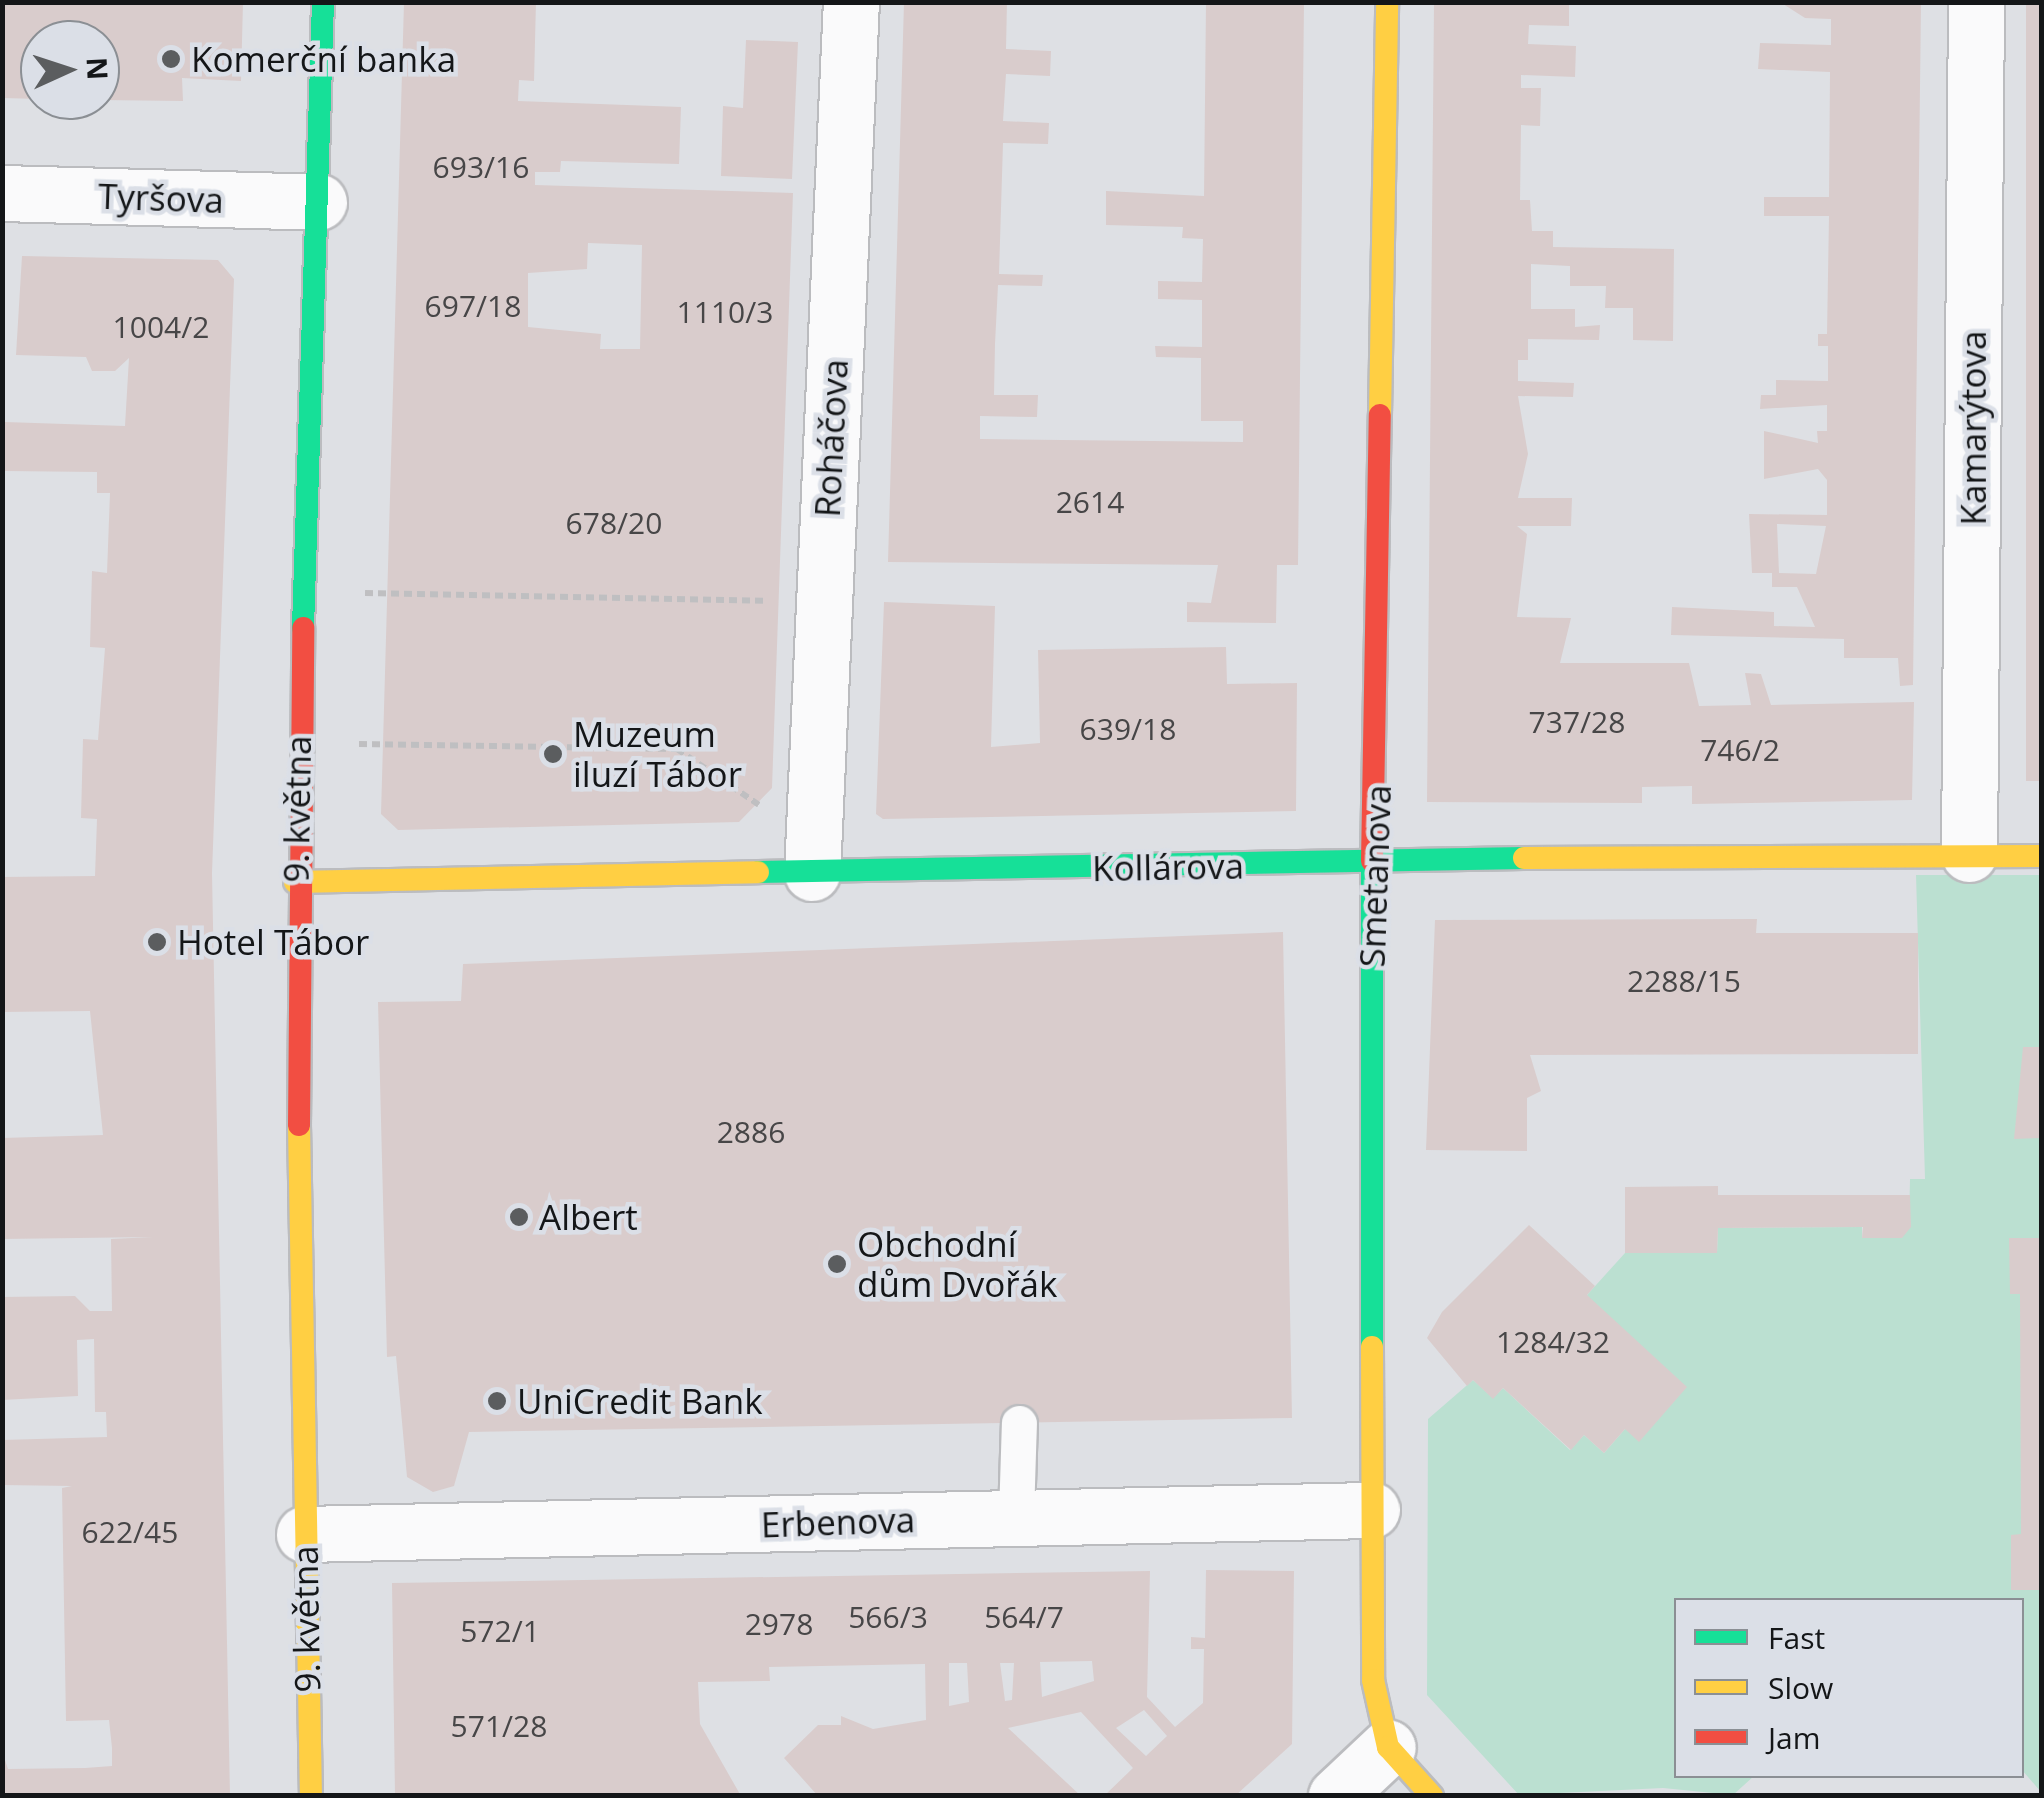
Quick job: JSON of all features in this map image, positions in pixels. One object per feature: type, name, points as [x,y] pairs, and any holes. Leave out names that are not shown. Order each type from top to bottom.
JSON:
[{"type":"street","name":"9. května","points":[[311,1796],[295,882],[322,2]]},
{"type":"street","name":"Roháčova","points":[[812,873],[850,2]]},
{"type":"street","name":"Smetanova","points":[[1387,2],[1375,861],[1372,1680],[1388,1747]]},
{"type":"street","name":"Kamarýtova","points":[[1969,854],[1976,2]]},
{"type":"street","name":"Tyršova","points":[[2,193],[318,202]]},
{"type":"street","name":"Kollárova","points":[[295,882],[1375,861],[2042,856]]},
{"type":"street","name":"Erbenova","points":[[304,1534],[1372,1510]]},
{"type":"street","points":[[1336,1796],[1388,1747],[1432,1796]]},
{"type":"lane","points":[[1016,1516],[1018,1423]]},
{"type":"path","points":[[364,593],[760,600]]},
{"type":"path","points":[[359,744],[677,749],[756,805]]},
{"type":"green space","points":[[1916,875],[2041,875],[2041,1792],[2024,1772],[2024,1598],[1674,1598],[1674,1778],[1752,1778],[1733,1795],[1663,1788],[1519,1795],[1427,1695],[1428,1419],[1473,1380],[1493,1398],[1503,1388],[1570,1450],[1584,1435],[1604,1453],[1625,1429],[1587,1295],[1625,1253],[1717,1253],[1718,1228],[1862,1227],[1862,1238],[1909,1226],[1910,1179],[1925,1179]]},
{"type":"building","name":"Komerční banka","points":[[2,2],[243,2],[241,81],[182,78],[183,101],[120,100],[120,20],[20,20],[20,98],[2,98]]},
{"type":"building","points":[[404,2],[536,2],[534,81],[519,80],[518,101],[681,107],[679,164],[561,161],[560,172],[535,172],[535,185],[793,193],[772,788],[739,822],[398,830],[381,814]],"holes":[[[588,243],[642,245],[640,349],[600,349],[601,334],[528,327],[528,273],[587,269]]]},
{"type":"building","points":[[904,2],[1007,2],[1006,49],[1051,51],[1050,76],[1006,74],[1003,121],[1049,123],[1048,144],[1003,143],[999,274],[1043,275],[1042,286],[998,285],[994,395],[1038,395],[1037,417],[980,416],[980,439],[1243,442],[1243,421],[1201,421],[1201,358],[1156,357],[1155,346],[1202,347],[1202,300],[1158,299],[1158,281],[1202,282],[1203,239],[1182,238],[1183,227],[1106,225],[1106,191],[1204,196],[1206,2],[1304,2],[1298,565],[1277,565],[1276,623],[1187,622],[1187,602],[1211,603],[1218,565],[888,562]]},
{"type":"building","points":[[1434,2],[1569,2],[1569,26],[1529,25],[1528,44],[1576,46],[1575,77],[1521,75],[1521,88],[1541,88],[1540,126],[1521,125],[1520,200],[1530,200],[1532,231],[1553,231],[1553,247],[1674,249],[1673,341],[1633,340],[1633,308],[1605,308],[1606,286],[1570,286],[1570,266],[1531,264],[1531,309],[1575,309],[1575,327],[1600,325],[1599,340],[1528,339],[1528,360],[1518,360],[1518,381],[1574,383],[1573,397],[1518,396],[1528,454],[1518,498],[1572,498],[1571,526],[1517,526],[1527,534],[1517,617],[1571,618],[1560,663],[1689,663],[1699,706],[1751,705],[1745,673],[1761,674],[1771,705],[1914,702],[1912,800],[1692,804],[1692,786],[1642,787],[1642,803],[1427,802]]},
{"type":"building","points":[[1780,2],[1921,2],[1913,685],[1900,686],[1898,658],[1844,658],[1844,639],[1671,635],[1672,607],[1774,612],[1774,626],[1815,627],[1797,587],[1772,587],[1772,573],[1752,573],[1749,514],[1827,515],[1827,480],[1818,469],[1764,479],[1764,431],[1818,443],[1817,431],[1827,431],[1827,405],[1760,409],[1761,395],[1776,395],[1776,380],[1828,381],[1828,346],[1818,346],[1818,334],[1827,334],[1829,216],[1764,216],[1764,197],[1829,197],[1830,72],[1758,69],[1760,43],[1831,45],[1831,19],[1805,18]],"holes":[[[1777,524],[1826,526],[1816,574],[1779,573]]]},
{"type":"building","points":[[2026,2],[2042,2],[2042,781],[2026,781]]},
{"type":"building","points":[[746,40],[798,42],[792,179],[721,176],[723,106],[743,108]]},
{"type":"building","points":[[22,256],[218,260],[234,279],[212,873],[230,1796],[2,1796],[2,1751],[8,1769],[85,1768],[112,1766],[112,1748],[109,1720],[66,1721],[62,1488],[72,1486],[2,1485],[2,1440],[107,1437],[106,1412],[95,1412],[94,1339],[77,1340],[78,1396],[2,1400],[2,1297],[75,1296],[90,1311],[112,1311],[111,1239],[153,1237],[2,1239],[2,1138],[103,1135],[90,1011],[2,1012],[2,877],[95,876],[97,819],[81,818],[83,739],[98,740],[105,648],[90,647],[92,571],[107,573],[110,493],[97,493],[97,472],[5,471],[5,422],[125,426],[129,358],[115,371],[92,371],[86,357],[16,355]]},
{"type":"building","points":[[884,602],[995,606],[991,747],[1040,743],[1038,650],[1226,647],[1227,684],[1297,683],[1296,811],[883,819],[876,814]]},
{"type":"building","points":[[1757,919],[1756,933],[1918,933],[1918,1054],[1530,1055],[1541,1091],[1527,1098],[1527,1151],[1426,1150],[1435,920]]},
{"type":"building","name":"Obchodní dům Dvořák","points":[[1283,932],[1292,1418],[469,1432],[454,1486],[433,1492],[407,1477],[396,1356],[387,1357],[378,1002],[461,1001],[463,964]]},
{"type":"building","points":[[2023,1047],[2042,1047],[2042,1138],[2014,1139]]},
{"type":"building","points":[[1718,1186],[1718,1195],[1910,1195],[1911,1227],[1902,1238],[1862,1238],[1863,1227],[1718,1228],[1717,1253],[1625,1253],[1625,1187]]},
{"type":"building","points":[[1529,1225],[1595,1286],[1587,1295],[1687,1387],[1639,1442],[1625,1429],[1604,1453],[1584,1435],[1571,1450],[1503,1388],[1493,1399],[1473,1380],[1467,1386],[1427,1338],[1442,1312]]},
{"type":"building","points":[[2009,1238],[2042,1238],[2042,1590],[2011,1590],[2011,1535],[2021,1534],[2020,1294],[2010,1294]]},
{"type":"building","points":[[1206,1570],[1294,1571],[1292,1744],[1235,1796],[1104,1796],[1133,1768],[1081,1712],[1008,1728],[1081,1796],[818,1796],[784,1758],[818,1725],[841,1725],[841,1716],[873,1729],[926,1720],[925,1664],[769,1667],[770,1681],[698,1682],[700,1724],[741,1796],[395,1796],[392,1583],[1150,1571],[1147,1697],[1175,1727],[1203,1703],[1204,1649],[1191,1649],[1191,1637],[1205,1638]],"holes":[[[1092,1661],[1094,1681],[1042,1697],[1040,1662]],[[949,1663],[967,1663],[969,1702],[949,1706]],[[1000,1663],[1014,1663],[1012,1700],[1005,1701]],[[1144,1710],[1167,1736],[1146,1756],[1116,1728]]]},
{"type":"traffic: fast","points":[[303,628],[323,2]]},
{"type":"traffic: fast","points":[[758,872],[1524,858]]},
{"type":"traffic: fast","points":[[1372,861],[1372,1347]]},
{"type":"traffic: slow","points":[[1380,415],[1387,2]]},
{"type":"traffic: slow","points":[[1524,858],[2042,856]]},
{"type":"traffic: slow","points":[[295,882],[758,872]]},
{"type":"traffic: slow","points":[[299,1125],[311,1796]]},
{"type":"traffic: slow","points":[[1372,1347],[1373,1680],[1388,1747],[1432,1796]]},
{"type":"traffic: jam","points":[[1372,861],[1380,415]]},
{"type":"traffic: jam","points":[[299,1125],[303,628]]},
{"type":"place","name":"Komerční banka","points":[[171,59]]},
{"type":"place","name":"Muzeum iluzí Tábor","points":[[553,754]]},
{"type":"place","name":"Hotel Tábor","points":[[157,942]]},
{"type":"place","name":"Albert","points":[[519,1217]]},
{"type":"place","name":"Obchodní dům Dvořák","points":[[837,1264]]},
{"type":"place","name":"UniCredit Bank","points":[[497,1401]]}]
